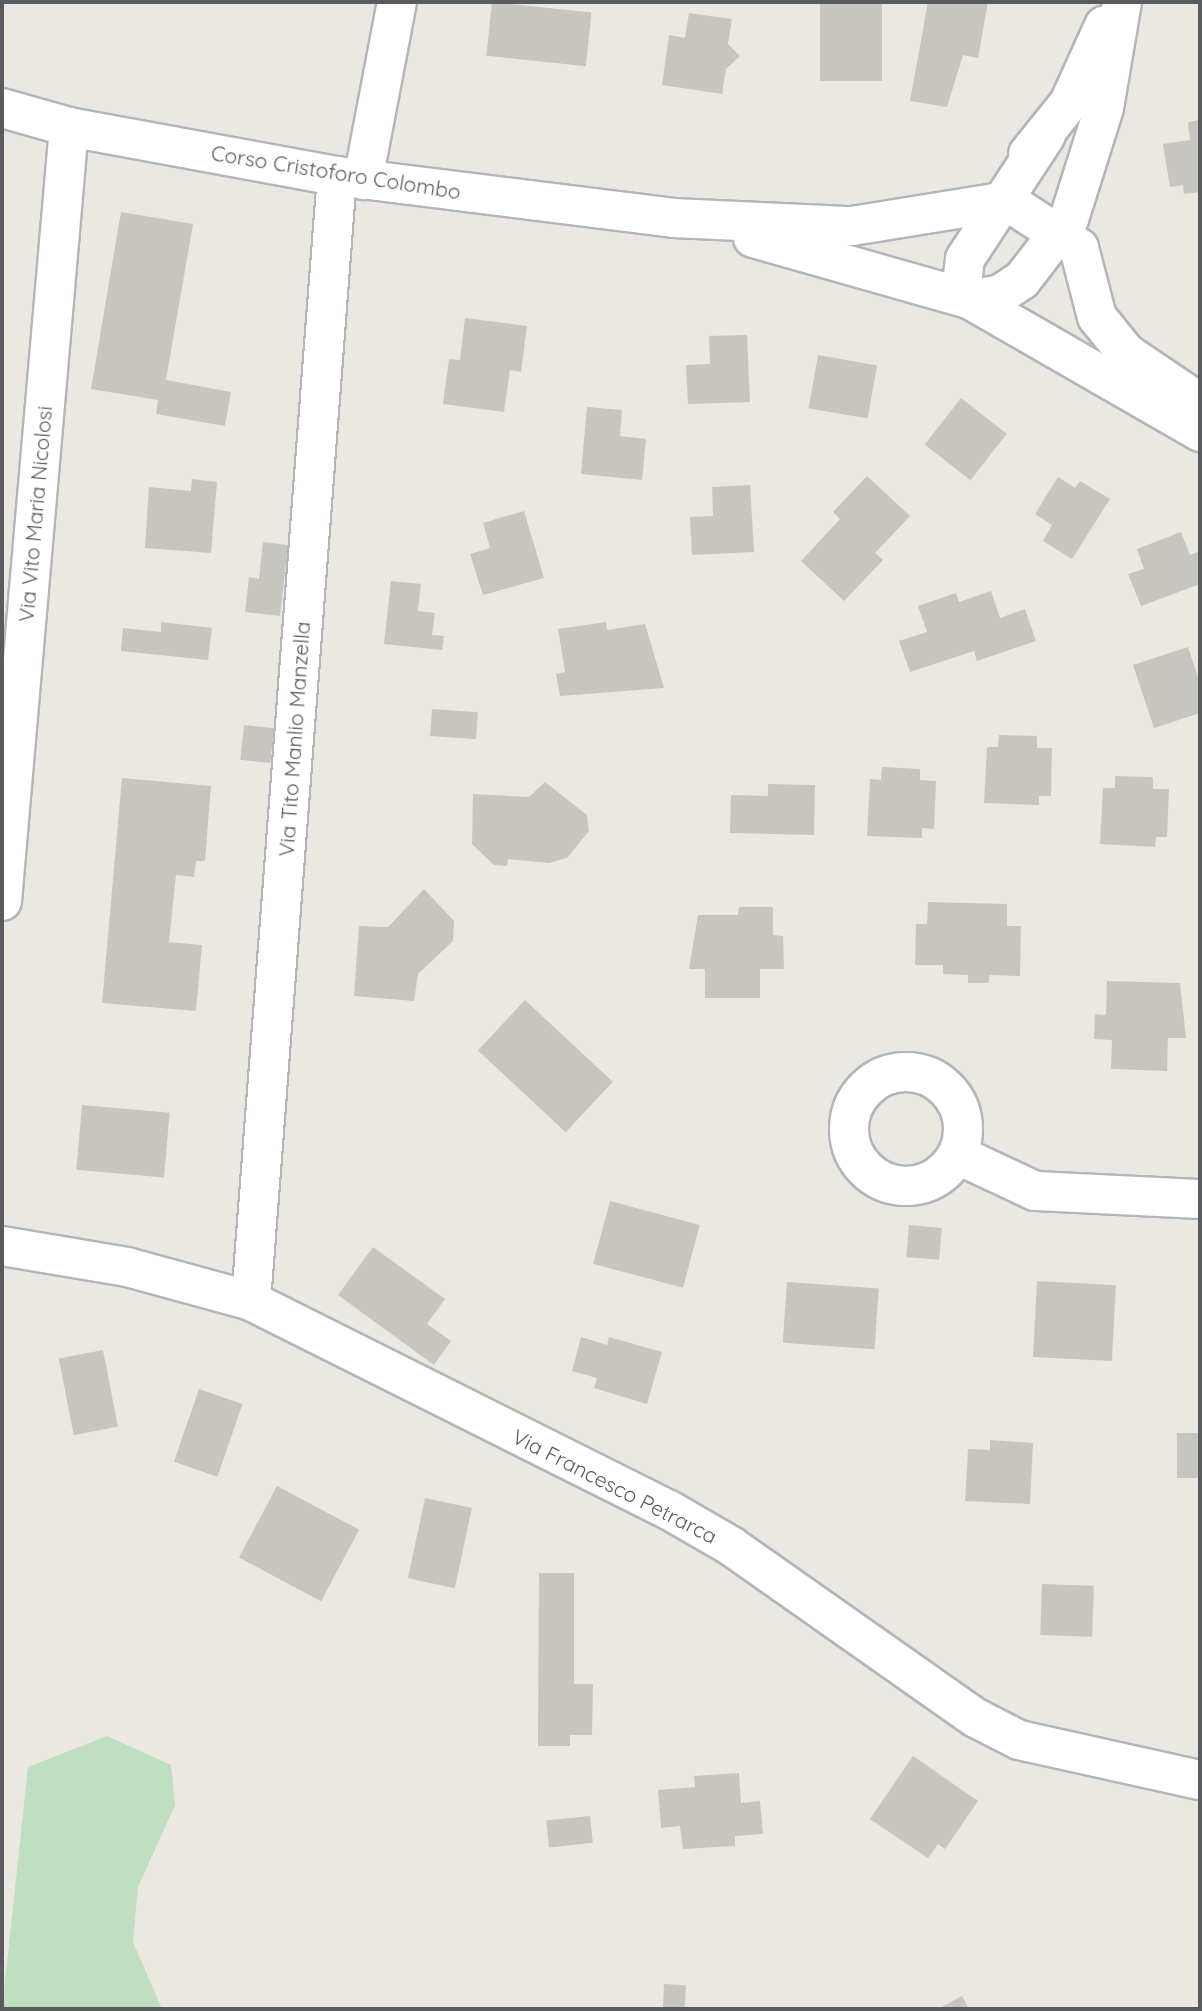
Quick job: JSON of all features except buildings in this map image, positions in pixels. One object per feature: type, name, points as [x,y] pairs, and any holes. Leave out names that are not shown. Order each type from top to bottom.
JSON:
[{"type":"street","name":"Via Tito Manlio Manzella","points":[[251,1301],[350,178],[397,2]]},
{"type":"street","points":[[969,299],[962,282],[965,259],[990,202],[1069,103],[1115,2]]},
{"type":"street","points":[[1122,2],[1091,163],[1070,241],[1097,317],[1126,353],[1200,403]]},
{"type":"street","name":"Corso Cristoforo Colombo","points":[[2,108],[69,127],[350,178],[673,218]]},
{"type":"street","name":"Via Vito Maria Nicolosi","points":[[2,901],[69,127]]},
{"type":"street","points":[[673,218],[852,226],[913,221],[990,202],[1070,241]]},
{"type":"street","points":[[673,218],[969,299],[1200,432]]},
{"type":"street","points":[[969,299],[999,295],[1070,241]]},
{"type":"street","points":[[958,1155],[1035,1191],[1200,1199]]},
{"type":"street","name":"Via Francesco Petrarca","points":[[2,1246],[127,1267],[251,1301],[690,1522],[976,1718],[1019,1740],[1200,1780]]},
{"type":"green space","points":[[107,1736],[171,1765],[175,1805],[138,1887],[133,1942],[162,2009],[2,2009],[28,1767]]}]
